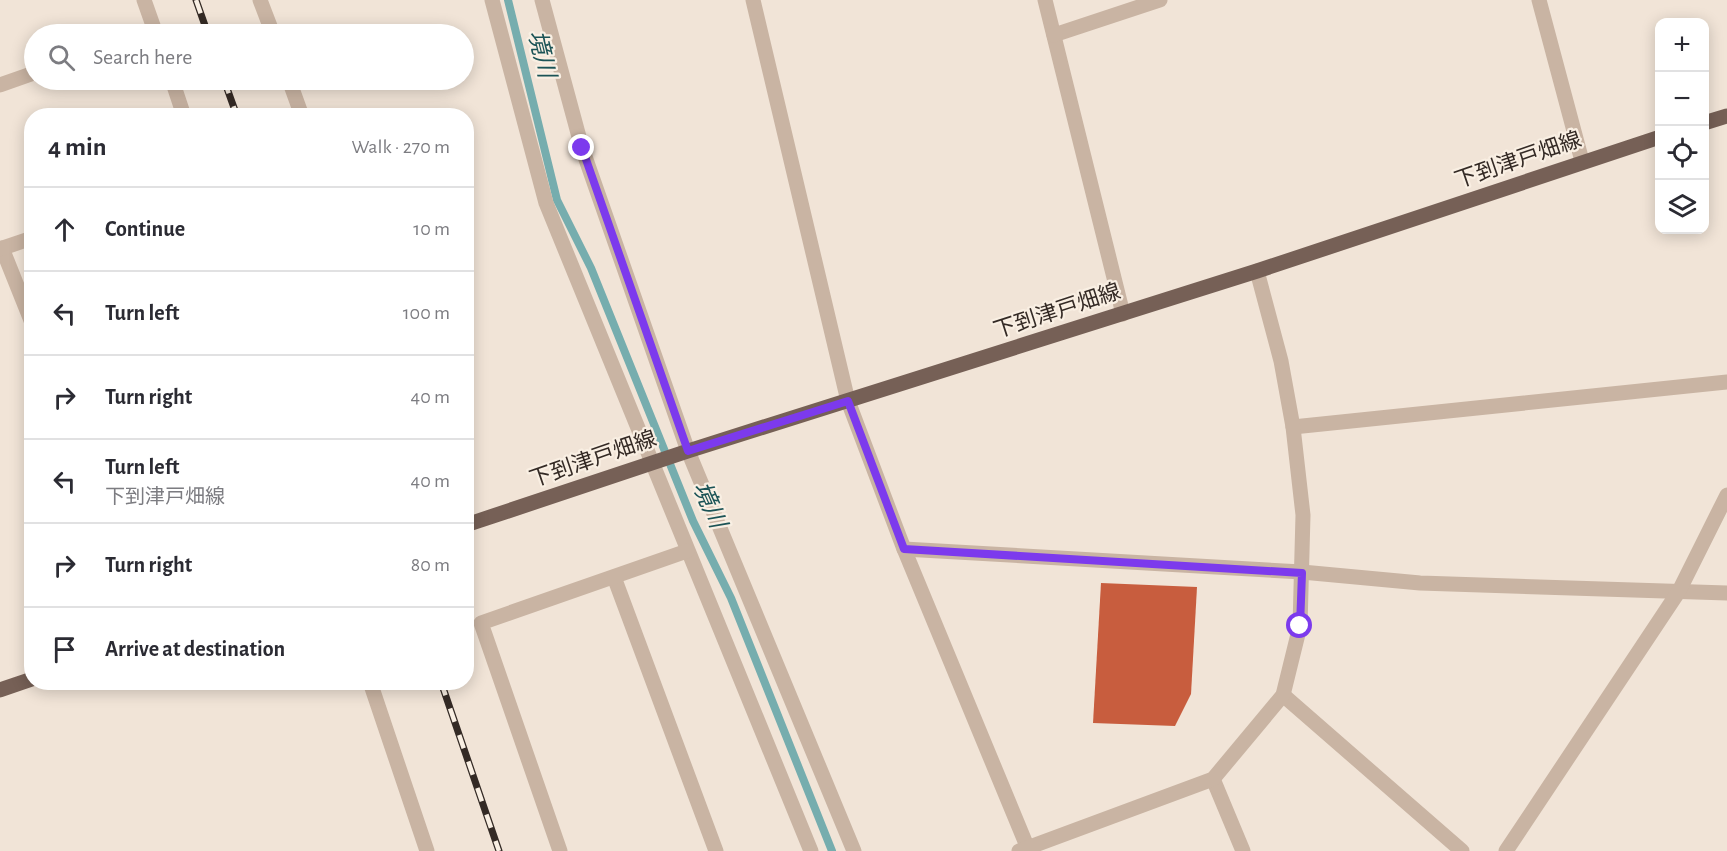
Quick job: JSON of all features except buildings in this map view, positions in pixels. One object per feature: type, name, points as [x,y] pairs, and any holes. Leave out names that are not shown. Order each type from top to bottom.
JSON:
[{"type":"main road","points":[[1709,121],[1727,116]]},
{"type":"main road","name":"下到津戸畑線","points":[[474,522],[688,451],[1257,272],[1655,138]]},
{"type":"main road","points":[[0,690],[24,682]]},
{"type":"street","points":[[144,0],[150,24]]},
{"type":"street","points":[[260,0],[269,24]]},
{"type":"street","points":[[492,0],[546,203],[811,851]]},
{"type":"street","points":[[542,0],[582,148],[688,451],[854,851]]},
{"type":"street","points":[[753,0],[848,401],[904,549],[1025,850],[1213,779],[1283,695],[1300,626],[1303,515],[1293,427],[1281,361],[1257,272]]},
{"type":"street","points":[[1045,0],[1123,314]]},
{"type":"street","points":[[1054,35],[1160,0]]},
{"type":"street","points":[[1539,0],[1582,162]]},
{"type":"street","points":[[0,84],[24,76]]},
{"type":"street","points":[[175,90],[181,108]]},
{"type":"street","points":[[293,90],[299,108]]},
{"type":"street","points":[[24,241],[1,248],[24,304]]},
{"type":"street","points":[[1293,427],[1727,382]]},
{"type":"street","points":[[1506,851],[1679,591],[1727,495]]},
{"type":"street","points":[[904,549],[1302,573],[1420,583],[1727,593]]},
{"type":"street","points":[[560,851],[481,623],[687,551]]},
{"type":"street","points":[[614,577],[716,851]]},
{"type":"street","points":[[373,690],[427,851]]},
{"type":"street","points":[[1283,695],[1462,851]]},
{"type":"street","points":[[1213,779],[1243,851]]},
{"type":"waterway","name":"境川","points":[[508,0],[557,200],[591,268],[693,521],[731,598],[832,851]]},
{"type":"railway","points":[[196,0],[204,24]]},
{"type":"railway","points":[[228,90],[234,108]]},
{"type":"railway","points":[[444,690],[499,851]]},
{"type":"route","points":[[582,148],[688,451],[848,401],[904,549],[1302,573],[1300,626]]}]
